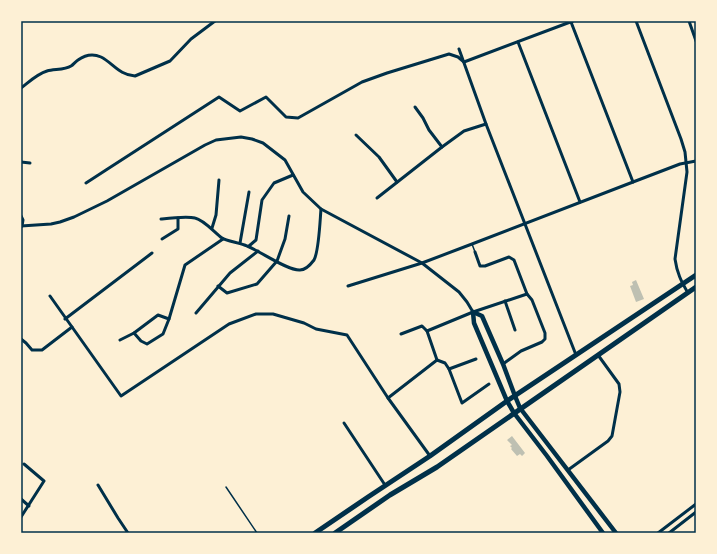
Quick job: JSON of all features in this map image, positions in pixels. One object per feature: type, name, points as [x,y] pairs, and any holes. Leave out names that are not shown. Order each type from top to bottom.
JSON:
[{"type":"main road","points":[[315,533],[430,456],[514,396],[696,275]]},
{"type":"main road","points":[[335,533],[437,467],[696,287]]},
{"type":"main road","points":[[603,533],[552,462],[514,413],[507,401],[474,323],[474,312],[482,316],[520,408],[616,533]]},
{"type":"street","points":[[21,88],[41,73],[48,70],[70,67],[79,59],[94,54],[123,73],[129,76],[135,76],[170,61],[191,39],[215,21]]},
{"type":"street","points":[[464,62],[572,21],[633,182]]},
{"type":"street","points":[[636,21],[682,139],[685,152],[687,172],[675,259],[678,276],[688,293]]},
{"type":"street","points":[[689,21],[696,41]]},
{"type":"street","points":[[518,42],[580,202]]},
{"type":"street","points":[[459,49],[486,124],[576,355]]},
{"type":"street","points":[[86,183],[219,97],[240,111],[266,97],[286,117],[298,118],[362,82],[388,73],[449,54],[458,57],[464,62]]},
{"type":"street","points":[[415,107],[429,130],[442,147]]},
{"type":"street","points":[[377,198],[464,131],[486,124]]},
{"type":"street","points":[[356,135],[379,157],[397,182]]},
{"type":"street","points":[[21,216],[23,220],[21,226],[60,222],[107,201],[216,140],[240,137],[252,139],[263,143],[285,160],[303,192],[321,209],[422,263],[459,292],[474,312]]},
{"type":"street","points":[[348,286],[422,263],[680,164],[696,160]]},
{"type":"street","points":[[21,162],[30,163]]},
{"type":"street","points":[[249,246],[256,240],[262,200],[274,183],[293,175]]},
{"type":"street","points":[[212,228],[216,215],[219,180]]},
{"type":"street","points":[[240,243],[248,192]]},
{"type":"street","points":[[161,219],[196,218],[212,228],[223,239],[249,246],[290,268],[300,270],[308,267],[314,260],[317,252],[321,209]]},
{"type":"street","points":[[218,286],[227,293],[257,284],[277,261],[286,239],[289,216]]},
{"type":"street","points":[[162,239],[178,229],[178,218]]},
{"type":"street","points":[[134,333],[141,342],[147,344],[164,334],[185,265],[223,239]]},
{"type":"street","points":[[196,313],[230,273],[258,251]]},
{"type":"street","points":[[475,252],[480,266],[485,266],[509,257],[514,260],[527,294],[532,300],[545,333],[545,339],[542,342],[521,351],[503,364]]},
{"type":"street","points":[[66,318],[152,253]]},
{"type":"street","points":[[427,331],[474,312],[527,294]]},
{"type":"street","points":[[50,296],[122,396],[229,324],[256,314],[273,314],[304,323],[316,329],[347,335],[388,398],[430,456]]},
{"type":"street","points":[[505,301],[515,330]]},
{"type":"street","points":[[120,340],[134,333],[158,315],[169,319]]},
{"type":"street","points":[[401,334],[422,326],[427,331],[437,360],[445,364],[449,369],[462,403],[489,384]]},
{"type":"street","points":[[21,339],[32,350],[42,350],[72,327]]},
{"type":"street","points":[[568,470],[608,441],[612,436],[620,392],[619,384],[598,355]]},
{"type":"street","points":[[449,369],[476,359]]},
{"type":"street","points":[[388,398],[437,360]]},
{"type":"street","points":[[344,423],[386,485]]},
{"type":"street","points":[[21,517],[44,481],[24,464]]},
{"type":"street","points":[[98,485],[128,533]]},
{"type":"street","points":[[21,498],[29,506]]},
{"type":"street","points":[[658,533],[696,504]]},
{"type":"street","points":[[669,533],[696,512]]},
{"type":"lane","points":[[472,244],[475,252]]},
{"type":"lane","points":[[226,486],[257,533]]},
{"type":"building","points":[[636,280],[644,299],[636,302],[630,286],[633,285],[632,282]]},
{"type":"building","points":[[512,436],[525,453],[522,456],[520,454],[517,456],[511,449],[512,448],[510,446],[512,445],[507,440]]}]
